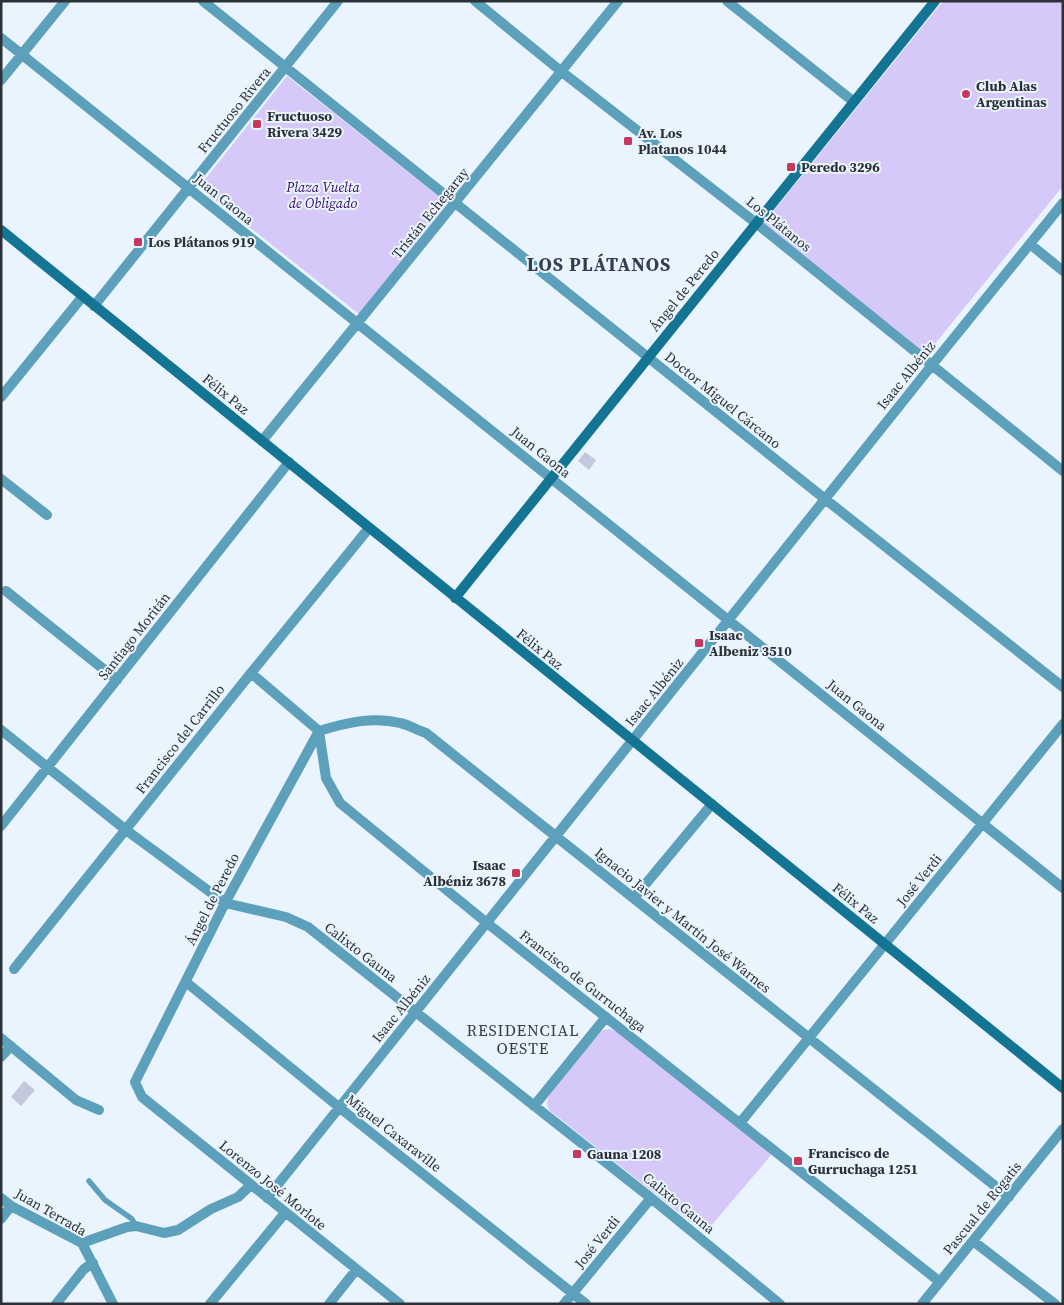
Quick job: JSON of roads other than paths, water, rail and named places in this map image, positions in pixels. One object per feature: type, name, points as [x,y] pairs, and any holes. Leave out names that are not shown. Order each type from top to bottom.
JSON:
[{"type":"main road","name":"Ángel de Peredo","points":[[455,598],[935,1]]},
{"type":"main road","name":"Félix Paz","points":[[1,230],[1063,1088]]},
{"type":"street","points":[[1,80],[65,1]]},
{"type":"street","name":"Doctor Miguel Cárcano","points":[[203,1],[648,358],[1063,687]]},
{"type":"street","name":"Fructuoso Rivera","points":[[94,306],[338,1]]},
{"type":"street","name":"Los Plátanos","points":[[475,1],[562,72],[756,223],[1063,471]]},
{"type":"street","name":"Tristán Echegaray","points":[[262,441],[618,1]]},
{"type":"street","points":[[727,1],[854,102]]},
{"type":"street","name":"Juan Gaona","points":[[1,38],[1063,888]]},
{"type":"street","name":"Isaac Albéniz","points":[[267,1198],[1063,203]]},
{"type":"street","points":[[1030,244],[1063,271]]},
{"type":"street","points":[[1,397],[83,296]]},
{"type":"street","name":"Santiago Moritán","points":[[1,826],[289,462]]},
{"type":"street","points":[[1,479],[47,515]]},
{"type":"street","name":"Francisco del Carrillo","points":[[14,969],[251,672],[370,528]]},
{"type":"street","points":[[6,591],[117,680]]},
{"type":"street","points":[[251,672],[319,731]]},
{"type":"street","name":"Ignacio Javier y Martín José Warnes","points":[[319,731],[358,721],[381,720],[401,723],[426,733],[1009,1197]]},
{"type":"street","name":"José Verdi","points":[[740,1123],[1063,724]]},
{"type":"street","name":"Calixto Gauna","points":[[1,730],[126,830],[225,903],[286,917],[308,927],[651,1198],[780,1304]]},
{"type":"street","name":"Ángel de Peredo","points":[[135,1082],[225,903],[319,731]]},
{"type":"street","name":"Francisco de Gurruchaga","points":[[319,731],[326,778],[340,803],[487,923],[940,1282]]},
{"type":"street","points":[[634,898],[712,804]]},
{"type":"street","name":"Miguel Caxaraville","points":[[186,982],[340,1108],[586,1304]]},
{"type":"street","points":[[534,1106],[606,1017]]},
{"type":"street","points":[[1,1038],[76,1100],[99,1110]]},
{"type":"street","points":[[1,1057],[11,1046]]},
{"type":"street","name":"Lorenzo José Morlote","points":[[135,1082],[142,1097],[400,1304]]},
{"type":"street","name":"Pascual de Rogatis","points":[[922,1304],[1063,1129]]},
{"type":"street","points":[[82,1243],[114,1230],[127,1227],[136,1226],[164,1233],[178,1230],[211,1209],[238,1197],[251,1185]]},
{"type":"street","name":"Juan Terrada","points":[[1,1198],[12,1206],[82,1243],[113,1304]]},
{"type":"street","name":"José Verdi","points":[[564,1304],[651,1198]]},
{"type":"street","points":[[1,1219],[12,1206]]},
{"type":"street","points":[[210,1304],[285,1213]]},
{"type":"street","points":[[973,1241],[1054,1304]]},
{"type":"street","points":[[56,1304],[84,1269],[92,1263]]},
{"type":"street","points":[[329,1304],[356,1270]]},
{"type":"lane","points":[[89,1182],[106,1200],[132,1219],[136,1226]]},
{"type":"place","name":"Club Alas Argentinas","points":[[966,94]]},
{"type":"place","name":"Fructuoso Rivera 3429","points":[[257,124]]},
{"type":"place","name":"Av. Los Platanos 1044","points":[[628,141]]},
{"type":"place","name":"Peredo 3296","points":[[791,167]]},
{"type":"place","name":"Los Plátanos 919","points":[[138,242]]},
{"type":"place","name":"Isaac Albeniz 3510","points":[[699,643]]},
{"type":"place","name":"Isaac Albéniz 3678","points":[[516,873]]},
{"type":"place","name":"Gauna 1208","points":[[577,1154]]},
{"type":"place","name":"Francisco de Gurruchaga 1251","points":[[798,1161]]},
{"type":"district","name":"LOS PLÁTANOS","points":[[599,264]]},
{"type":"district","name":"RESIDENCIAL OESTE","points":[[523,1039]]},
{"type":"park label","name":"Plaza Vuelta de Obligado","points":[[323,196]]}]
